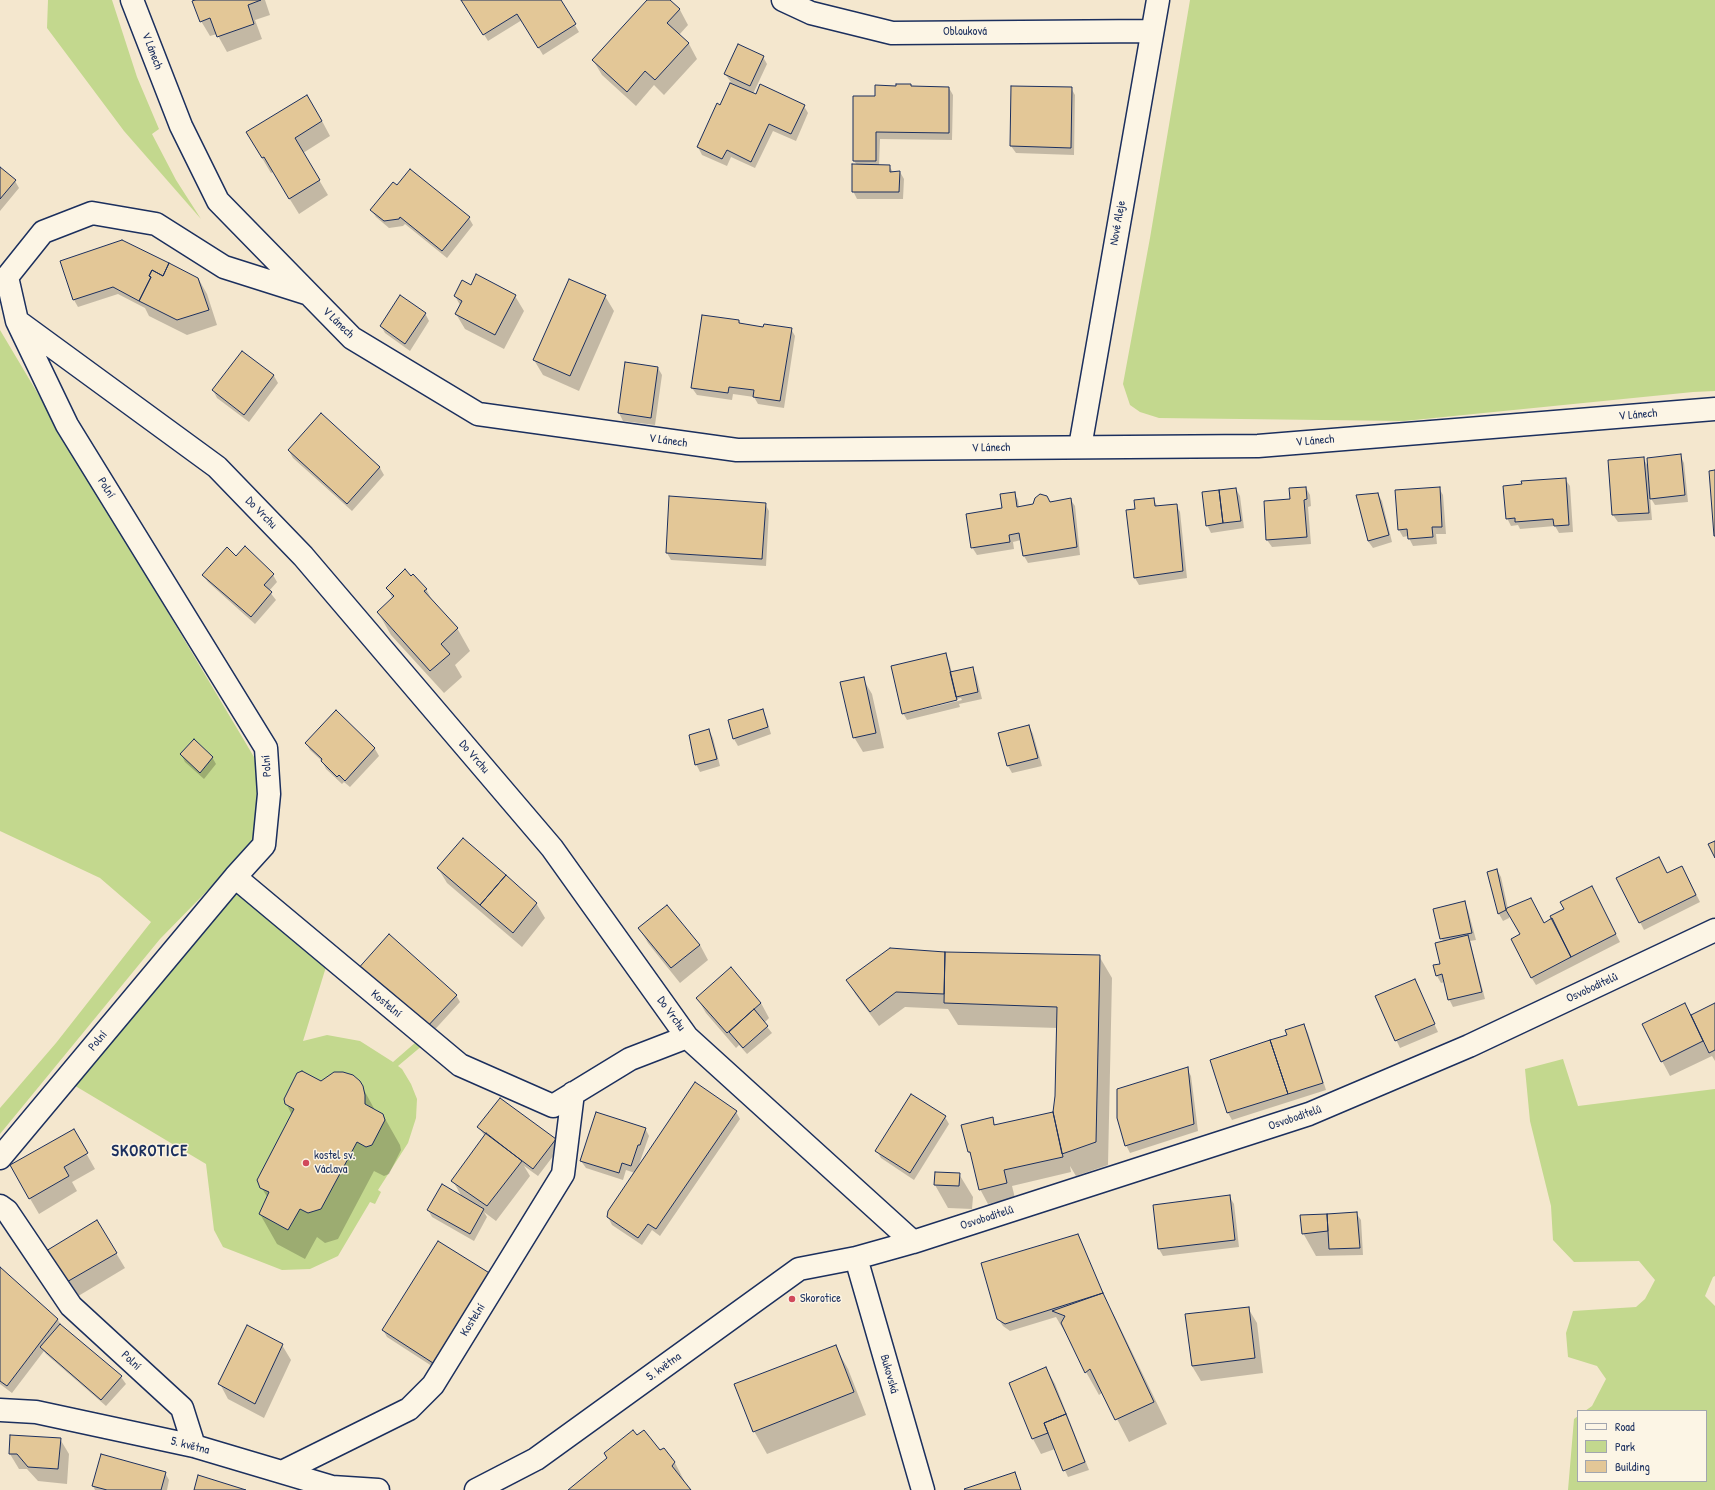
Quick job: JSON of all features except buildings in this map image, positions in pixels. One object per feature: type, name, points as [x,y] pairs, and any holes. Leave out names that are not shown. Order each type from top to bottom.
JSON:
[{"type":"street","name":"V Lánech","points":[[132,0],[181,126],[218,201],[352,338],[478,414],[737,450],[1258,446],[1715,409]]},
{"type":"street","name":"Oblouková","points":[[783,0],[811,13],[892,33],[1152,31]]},
{"type":"street","name":"Nové Aleje","points":[[1080,447],[1158,0]]},
{"type":"street","name":"V Lánech","points":[[17,321],[7,277],[43,232],[92,213],[156,224],[224,266],[309,294]]},
{"type":"street","name":"Do Vrchu","points":[[0,306],[17,321],[217,467],[302,556],[552,848],[687,1037],[913,1242]]},
{"type":"street","name":"Polní","points":[[0,1158],[235,877],[264,845],[269,794],[266,748],[67,425],[17,321]]},
{"type":"street","name":"Kostelní","points":[[235,877],[460,1065],[553,1106],[630,1059],[687,1037]]},
{"type":"street","name":"Osvoboditelů","points":[[856,1258],[913,1242],[1309,1114],[1469,1046],[1715,930]]},
{"type":"street","name":"Kostelní","points":[[282,1472],[409,1409],[433,1386],[563,1174],[573,1093]]},
{"type":"street","name":"Polní","points":[[0,1206],[7,1211],[71,1306],[182,1408],[194,1446]]},
{"type":"street","name":"5. května","points":[[476,1490],[536,1459],[799,1269],[856,1258]]},
{"type":"street","name":"Bukovská","points":[[856,1258],[922,1490]]},
{"type":"street","name":"5. května","points":[[0,1410],[36,1412],[194,1446],[332,1487],[378,1490]]},
{"type":"green space","points":[[48,0],[112,0],[137,77],[159,129],[152,134],[176,180],[201,219],[124,131],[47,28]]},
{"type":"green space","points":[[1190,0],[1715,0],[1715,391],[1404,421],[1159,418],[1140,412],[1130,405],[1123,384],[1150,238]]},
{"type":"green space","points":[[0,330],[254,757],[263,794],[251,846],[160,939],[0,1134],[0,1108],[56,1043],[151,922],[100,878],[0,831]]},
{"type":"green space","points":[[237,890],[326,967],[303,1041],[327,1035],[360,1041],[393,1062],[416,1042],[423,1045],[398,1066],[402,1069],[411,1084],[417,1099],[416,1118],[408,1143],[378,1190],[381,1192],[375,1204],[370,1202],[338,1256],[310,1269],[282,1270],[223,1247],[214,1230],[206,1164],[72,1084]]},
{"type":"green space","points":[[1563,1059],[1578,1106],[1715,1089],[1715,1276],[1713,1277],[1705,1296],[1715,1306],[1715,1490],[1568,1490],[1574,1419],[1577,1417],[1577,1482],[1707,1482],[1707,1410],[1586,1410],[1592,1406],[1606,1379],[1597,1366],[1568,1357],[1566,1333],[1573,1311],[1636,1307],[1645,1299],[1655,1280],[1639,1261],[1574,1262],[1553,1240],[1551,1206],[1530,1121],[1525,1069]]},
{"type":"place","name":"kostel sv. Václava","points":[[306,1163]]},
{"type":"place","name":"Skorotice","points":[[792,1299]]},
{"type":"district","name":"SKOROTICE","points":[[150,1152]]}]
